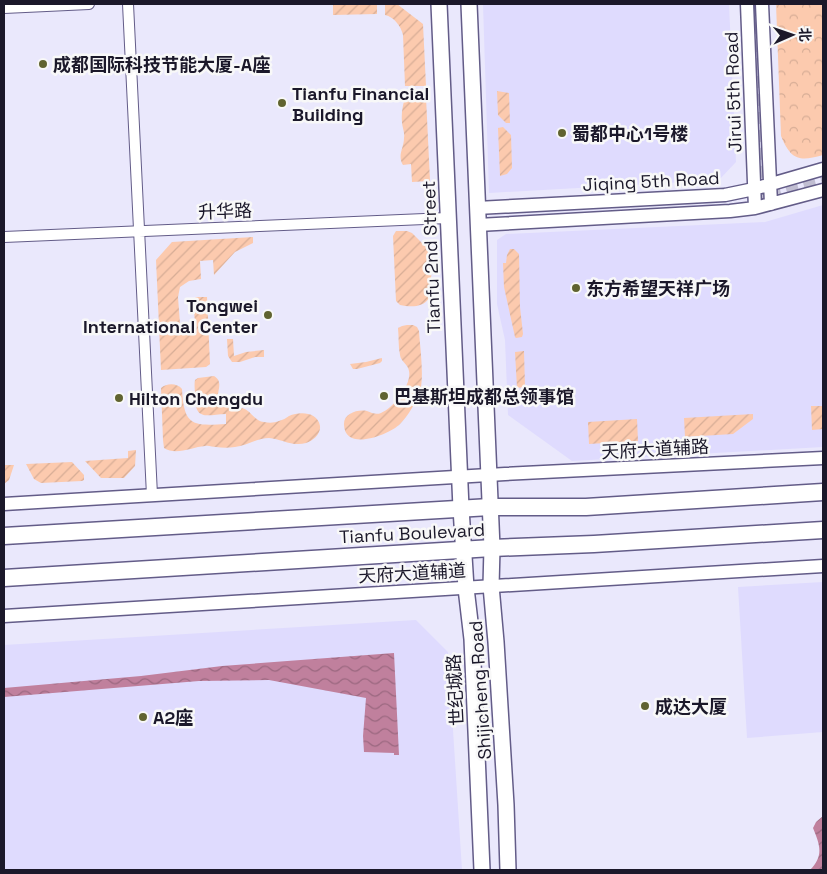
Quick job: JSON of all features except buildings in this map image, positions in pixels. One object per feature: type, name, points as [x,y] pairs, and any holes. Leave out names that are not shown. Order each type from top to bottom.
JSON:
[{"type":"main road","name":"Tianfu 2nd Street","points":[[439,4],[461,508]]},
{"type":"main road","points":[[469,4],[490,507]]},
{"type":"main road","name":"Tianfu Boulevard","points":[[4,536],[461,508],[586,507],[823,492]]},
{"type":"main road","name":"Shijicheng Road","points":[[490,507],[491,586],[496,642],[508,870]]},
{"type":"main road","name":"世纪城路","points":[[461,508],[466,588],[472,639],[482,870]]},
{"type":"main road","name":"Tianfu Boulevard","points":[[4,578],[823,530]]},
{"type":"street","points":[[4,8],[89,4]]},
{"type":"street","points":[[128,4],[152,495]]},
{"type":"street","name":"Jirui 5th Road","points":[[747,4],[755,208]]},
{"type":"street","name":"Jirui 5th Road","points":[[762,4],[771,204]]},
{"type":"street","name":"Jiqing 5th Road","points":[[477,208],[725,195],[823,169]]},
{"type":"street","name":"Jiqing 5th Road","points":[[478,225],[730,211],[755,208],[823,190]]},
{"type":"street","name":"升华路","points":[[4,237],[448,218]]},
{"type":"street","name":"天府大道辅路","points":[[489,475],[823,458]]},
{"type":"street","points":[[4,504],[489,475]]},
{"type":"street","name":"天府大道辅道","points":[[4,616],[823,566]]},
{"type":"shaded area","points":[[483,4],[729,4],[736,162],[719,180],[489,193]]},
{"type":"shaded area","name":"东方希望天祥广场","points":[[823,205],[823,447],[572,461],[508,415],[505,340],[497,304],[497,240],[506,234],[765,222]]},
{"type":"shaded area","points":[[823,582],[823,732],[747,738],[738,587]]},
{"type":"shaded area","points":[[416,620],[448,652],[462,870],[4,870],[4,645]]},
{"type":"green space","points":[[377,4],[377,14],[333,15],[333,5]]},
{"type":"green space","points":[[385,4],[397,4],[423,24],[426,86],[405,86],[403,35],[397,22],[385,15]]},
{"type":"green space","points":[[776,4],[823,4],[823,155],[808,158],[797,157],[788,150],[781,136]]},
{"type":"green space","points":[[497,91],[509,93],[510,123],[506,123],[498,115]]},
{"type":"green space","points":[[405,97],[426,97],[430,181],[412,182],[411,164],[403,165],[401,161],[404,142],[402,115]]},
{"type":"green space","points":[[503,127],[511,135],[512,168],[507,174],[500,176],[498,128]]},
{"type":"green space","points":[[396,231],[412,233],[432,253],[429,298],[423,304],[404,306],[396,301],[393,236]]},
{"type":"green space","points":[[253,237],[253,243],[235,252],[214,275],[213,260],[200,261],[201,279],[189,281],[180,287],[178,297],[180,324],[195,323],[193,300],[196,297],[207,297],[210,364],[206,367],[161,370],[156,260],[172,242]]},
{"type":"green space","points":[[510,249],[514,249],[519,254],[520,307],[523,334],[522,337],[516,338],[504,287],[503,263],[506,263]]},
{"type":"green space","points":[[407,325],[417,327],[419,331],[422,373],[419,395],[406,418],[387,433],[368,439],[352,438],[346,433],[344,425],[348,415],[359,411],[381,413],[396,401],[405,389],[409,371],[400,355],[398,328]]},
{"type":"green space","points":[[227,339],[233,339],[234,356],[246,352],[264,350],[264,357],[232,362],[228,356]]},
{"type":"green space","points":[[524,351],[525,387],[517,388],[515,352]]},
{"type":"green space","points":[[382,358],[380,363],[357,369],[353,369],[350,364],[366,362]]},
{"type":"green space","points":[[214,376],[219,382],[218,400],[222,406],[245,409],[258,420],[268,423],[283,420],[293,414],[303,413],[312,415],[319,421],[320,429],[318,434],[311,441],[301,444],[269,438],[230,448],[206,446],[174,451],[164,448],[161,388],[166,385],[172,384],[182,389],[185,410],[192,421],[205,425],[226,424],[226,414],[203,415],[197,410],[195,380]]},
{"type":"green space","points":[[811,406],[823,406],[823,429],[812,430]]},
{"type":"green space","points":[[753,414],[753,419],[733,434],[685,437],[684,418]]},
{"type":"green space","points":[[637,419],[638,441],[589,444],[588,422]]},
{"type":"green space","points":[[136,450],[135,466],[124,478],[101,478],[85,461],[128,458],[128,451]]},
{"type":"green space","points":[[72,462],[84,475],[84,480],[41,483],[34,479],[26,464]]},
{"type":"green space","points":[[4,465],[14,465],[9,480],[4,484]]},
{"type":"water","points":[[394,653],[399,755],[394,755],[394,753],[364,752],[363,736],[366,698],[269,680],[199,681],[4,697],[4,688],[141,676],[222,666]]},
{"type":"water","points":[[823,816],[823,870],[810,870],[819,855],[819,845],[813,828],[816,822]]},
{"type":"tunnel","points":[[754,4],[762,195],[823,179]]},
{"type":"place","name":"成都国际科技节能大厦-A座","points":[[43,64]]},
{"type":"place","name":"Tianfu Financial Building","points":[[282,103]]},
{"type":"place","name":"蜀都中心1号楼","points":[[562,133]]},
{"type":"place","name":"东方希望天祥广场","points":[[576,288]]},
{"type":"place","name":"Tongwei International Center","points":[[268,315]]},
{"type":"place","name":"巴基斯坦成都总领事馆","points":[[384,396]]},
{"type":"place","name":"Hilton Chengdu","points":[[119,398]]},
{"type":"place","name":"成达大厦","points":[[645,706]]},
{"type":"place","name":"A2座","points":[[143,717]]}]
